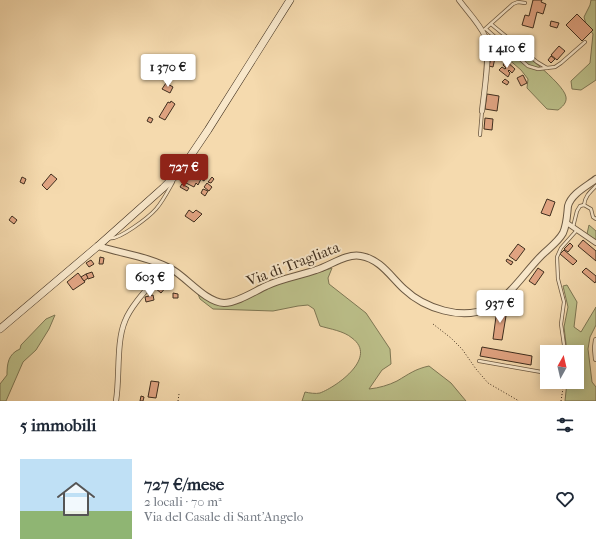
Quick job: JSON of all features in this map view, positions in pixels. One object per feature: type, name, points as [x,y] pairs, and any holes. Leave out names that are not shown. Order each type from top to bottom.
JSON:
[{"type":"main road","points":[[0,329],[108,238],[174,178],[208,130],[290,0]]},
{"type":"street","points":[[459,0],[484,30],[487,56],[482,111]]},
{"type":"street","name":"Via di Tragliata","points":[[98,246],[144,258],[166,267],[180,275],[210,298],[224,303],[239,299],[278,281],[317,270],[354,255],[364,256],[381,266],[406,291],[421,301],[448,311],[470,313],[489,308],[510,292],[542,255],[558,240],[567,223],[568,206],[571,200],[596,179]]},
{"type":"street","points":[[567,223],[596,243]]},
{"type":"street","points":[[116,401],[121,338],[125,320],[134,305],[166,267]]},
{"type":"street","points":[[596,340],[596,359]]},
{"type":"lane","points":[[525,3],[518,2],[513,4],[484,30],[528,66],[538,69],[555,67],[585,42]]},
{"type":"lane","points":[[491,24],[537,62],[548,68]]},
{"type":"lane","points":[[480,135],[482,111]]},
{"type":"lane","points":[[108,238],[116,238],[156,209],[175,179],[174,178]]},
{"type":"lane","points":[[584,205],[584,199],[596,186]]},
{"type":"lane","points":[[584,205],[590,209],[592,217],[596,219]]},
{"type":"lane","points":[[564,345],[562,324],[564,302],[558,279],[557,256],[575,229],[577,211],[580,206],[584,205]]},
{"type":"lane","points":[[479,361],[540,372]]},
{"type":"path","points":[[433,324],[462,349],[488,383],[518,401]]},
{"type":"path","points":[[561,401],[563,389]]},
{"type":"path","points":[[178,401],[179,394]]},
{"type":"green space","points":[[591,0],[596,0],[596,80],[581,90],[572,89],[571,81],[590,63],[593,34],[586,24],[584,17]]},
{"type":"green space","points":[[502,38],[527,56],[557,83],[566,97],[565,103],[561,108],[558,110],[547,109],[527,88],[528,79],[521,70],[499,51],[498,44]]},
{"type":"green space","points":[[589,225],[596,231],[596,240],[587,234]]},
{"type":"green space","points":[[332,268],[328,278],[329,284],[366,313],[390,349],[391,364],[382,370],[369,389],[391,384],[416,370],[429,366],[451,383],[466,401],[302,401],[305,392],[320,393],[345,378],[352,370],[358,362],[360,354],[359,346],[352,338],[341,332],[320,326],[314,309],[308,305],[273,311],[213,309],[200,299],[198,294],[221,305],[283,281],[300,278]]},
{"type":"green space","points":[[567,285],[577,302],[574,327],[581,332],[596,307],[596,325],[590,337],[588,349],[592,382],[596,387],[596,401],[565,401],[566,389],[584,389],[584,345],[566,345],[564,327],[568,307],[563,286]]},
{"type":"green space","points":[[55,315],[49,329],[36,350],[23,362],[6,401],[0,401],[0,384],[7,375],[9,360],[46,319]]},
{"type":"building","points":[[533,0],[542,0],[541,2],[546,4],[543,14],[537,12],[533,28],[522,25],[525,15],[529,16]]},
{"type":"building","points":[[577,14],[593,30],[582,41],[566,25]]},
{"type":"building","points":[[551,21],[559,23],[557,28],[550,26]]},
{"type":"building","points":[[559,46],[565,51],[557,60],[551,55]]},
{"type":"building","points":[[551,56],[555,59],[551,63],[548,60]]},
{"type":"building","points":[[491,58],[495,58],[493,67],[489,66]]},
{"type":"building","points":[[506,61],[515,69],[512,73],[509,70],[508,71],[510,73],[508,77],[499,70],[502,67],[505,69],[506,68],[503,65]]},
{"type":"building","points":[[523,75],[527,83],[521,86],[517,78]]},
{"type":"building","points":[[505,79],[509,82],[507,85],[502,82]]},
{"type":"building","points":[[166,83],[173,87],[170,93],[162,89]]},
{"type":"building","points":[[487,94],[499,96],[497,111],[485,109]]},
{"type":"building","points":[[171,101],[175,104],[165,120],[159,117],[168,102],[170,103]]},
{"type":"building","points":[[149,117],[153,119],[151,123],[147,121]]},
{"type":"building","points":[[485,118],[493,119],[492,130],[484,129]]},
{"type":"building","points":[[197,162],[202,165],[200,168],[195,165]]},
{"type":"building","points":[[193,170],[206,177],[204,181],[201,179],[198,185],[196,183],[194,187],[186,183]]},
{"type":"building","points":[[51,174],[57,179],[47,190],[42,185]]},
{"type":"building","points":[[22,177],[26,179],[24,184],[20,182]]},
{"type":"building","points":[[212,177],[214,179],[211,183],[208,182]]},
{"type":"building","points":[[207,183],[212,187],[209,191],[204,187]]},
{"type":"building","points":[[182,184],[189,188],[187,191],[180,187]]},
{"type":"building","points":[[203,189],[208,191],[205,196],[201,193]]},
{"type":"building","points":[[547,199],[555,202],[550,216],[541,213]]},
{"type":"building","points":[[189,210],[193,213],[196,210],[202,214],[194,222],[185,216]]},
{"type":"building","points":[[12,216],[17,220],[14,224],[9,220]]},
{"type":"building","points":[[583,240],[596,251],[596,261],[578,246]]},
{"type":"building","points":[[570,243],[573,246],[568,252],[564,249]]},
{"type":"building","points":[[518,244],[525,249],[516,261],[509,256]]},
{"type":"building","points":[[564,250],[577,261],[573,265],[560,254]]},
{"type":"building","points":[[100,257],[104,258],[103,264],[99,264]]},
{"type":"building","points":[[507,259],[513,262],[511,265],[506,261]]},
{"type":"building","points":[[91,260],[94,264],[89,267],[86,263]]},
{"type":"building","points":[[538,268],[544,272],[535,285],[529,281]]},
{"type":"building","points":[[586,268],[596,276],[595,283],[582,272]]},
{"type":"building","points":[[92,272],[94,277],[88,279],[86,274]]},
{"type":"building","points":[[150,272],[155,276],[151,281],[146,277]]},
{"type":"building","points":[[78,273],[85,282],[73,290],[67,282]]},
{"type":"building","points":[[86,274],[88,278],[84,281],[81,277]]},
{"type":"building","points":[[161,281],[167,286],[161,293],[155,288]]},
{"type":"building","points":[[173,293],[178,294],[178,298],[173,298]]},
{"type":"building","points":[[153,295],[154,300],[146,302],[145,297]]},
{"type":"building","points":[[497,309],[507,310],[502,340],[493,339]]},
{"type":"building","points":[[482,347],[532,356],[531,365],[480,356]]},
{"type":"building","points":[[151,381],[159,382],[156,398],[148,397]]},
{"type":"building","points":[[141,396],[144,397],[143,401],[140,401]]}]
